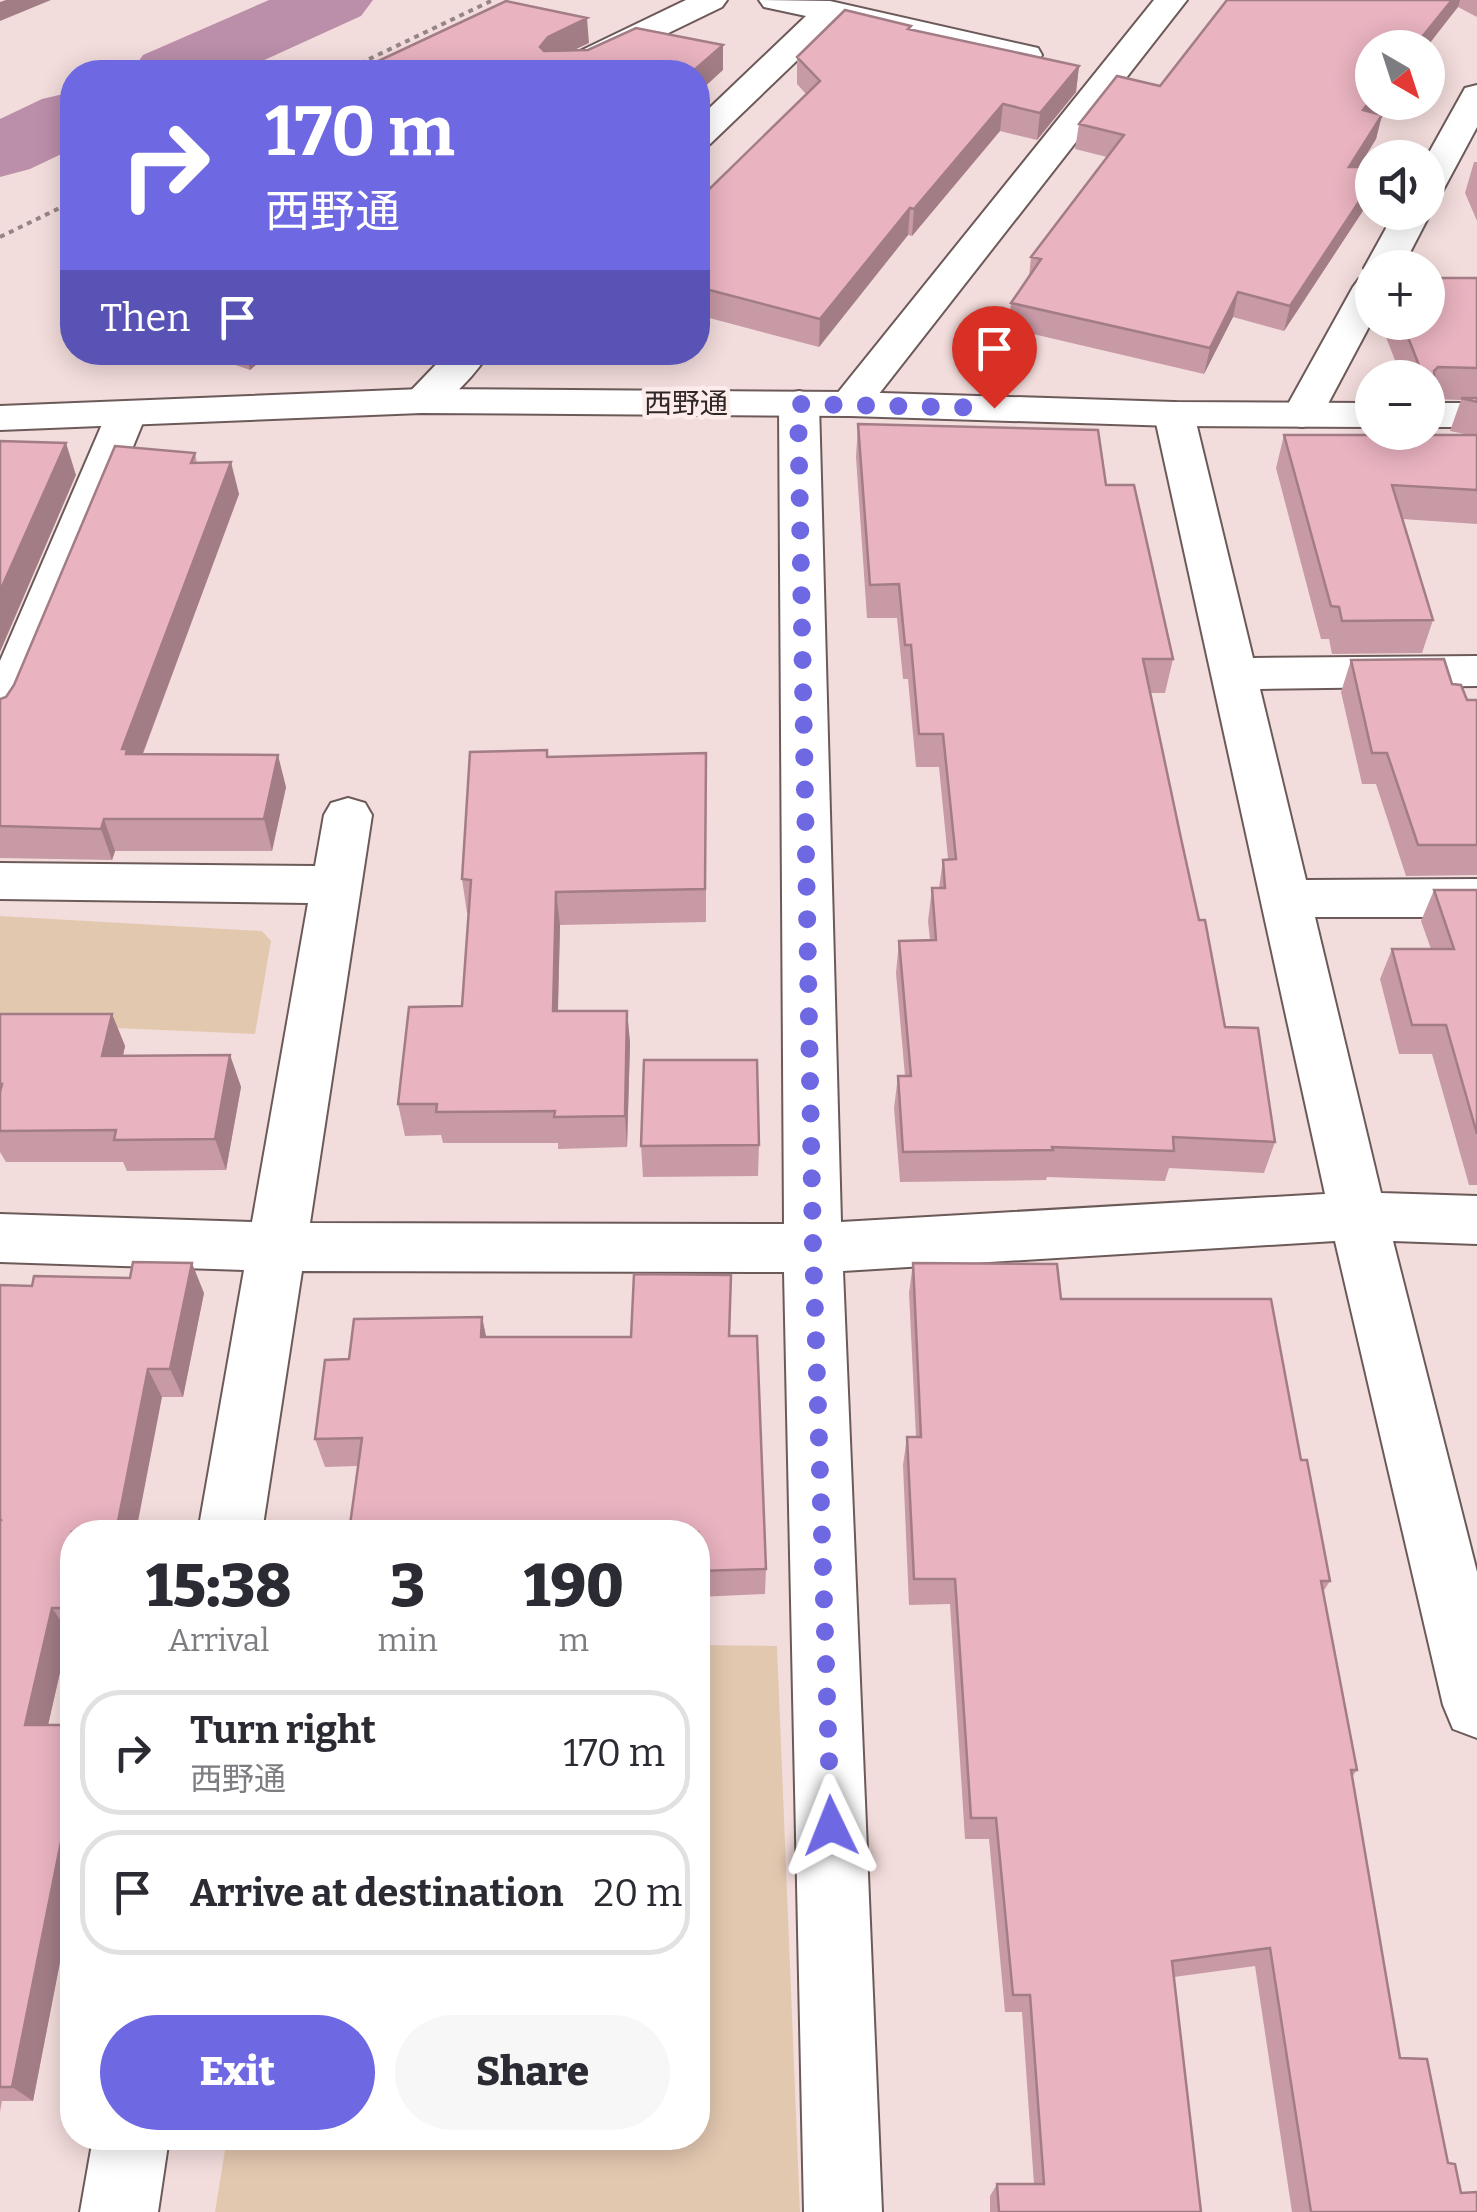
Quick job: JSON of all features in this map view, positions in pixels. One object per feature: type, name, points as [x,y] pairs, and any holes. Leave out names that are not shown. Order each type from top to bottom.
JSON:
[{"type":"street","points":[[588,60],[711,0]]},
{"type":"street","points":[[775,0],[1112,74]]},
{"type":"street","points":[[843,2212],[813,1248],[824,404],[1112,74],[1171,0]]},
{"type":"street","points":[[710,126],[830,11]]},
{"type":"street","points":[[1445,154],[1477,95]]},
{"type":"street","points":[[1302,415],[1355,318]]},
{"type":"street","points":[[421,401],[458,365]]},
{"type":"street","name":"西野通","points":[[0,418],[421,401],[824,404],[1355,415]]},
{"type":"street","points":[[1174,414],[1358,1216],[1477,1705]]},
{"type":"street","points":[[0,715],[126,415]]},
{"type":"street","points":[[1445,415],[1477,415]]},
{"type":"street","points":[[1234,674],[1477,671]]},
{"type":"street","points":[[232,1520],[348,815]]},
{"type":"street","points":[[0,881],[337,885]]},
{"type":"street","points":[[1286,899],[1477,898]]},
{"type":"street","points":[[0,1238],[277,1247],[813,1248],[1358,1216],[1477,1220]]},
{"type":"street","points":[[119,2212],[129,2150]]},
{"type":"path","points":[[367,60],[493,0]]},
{"type":"path","points":[[0,237],[60,208]]},
{"type":"shaded area","points":[[0,916],[262,931],[271,941],[255,1034],[0,1023]]},
{"type":"shaded area","points":[[710,1645],[777,1646],[800,2212],[215,2212],[225,2150],[710,2150]]},
{"type":"building","points":[[1227,0],[1452,0],[1428,30],[1355,30],[1355,120],[1379,120],[1366,140],[1355,140],[1355,158],[1349,167],[1355,167],[1355,208],[1290,306],[1238,292],[1210,348],[1011,303],[1041,259],[1031,257],[1124,135],[1079,124],[1117,76],[1160,86]]},
{"type":"building","points":[[506,1],[587,18],[548,37],[540,47],[544,51],[588,50],[636,28],[723,45],[706,60],[381,60]]},
{"type":"building","points":[[845,10],[911,26],[908,29],[1079,66],[1040,113],[1003,104],[914,209],[910,208],[820,319],[710,290],[710,188],[820,81],[797,57]]},
{"type":"building","points":[[1445,278],[1477,278],[1477,368],[1445,367],[1445,360],[1417,360],[1409,340],[1445,340]]},
{"type":"building","points":[[858,424],[1098,430],[1106,485],[1134,485],[1173,659],[1143,659],[1182,843],[1199,920],[1205,920],[1225,1027],[1258,1028],[1275,1142],[1173,1137],[1174,1151],[1052,1147],[1053,1150],[903,1152],[898,1076],[911,1076],[899,941],[936,940],[932,888],[945,888],[943,860],[956,859],[943,734],[919,734],[911,645],[905,645],[899,584],[870,585]]},
{"type":"building","points":[[1284,435],[1355,435],[1355,450],[1445,450],[1445,435],[1477,435],[1477,490],[1392,485],[1433,620],[1342,621],[1339,607],[1331,606]]},
{"type":"building","points":[[0,441],[66,443],[0,591]]},
{"type":"building","points":[[115,446],[195,453],[191,463],[231,462],[122,749],[127,749],[126,754],[278,755],[264,819],[104,819],[101,829],[0,826],[0,699],[14,685]]},
{"type":"building","points":[[1444,659],[1452,684],[1461,685],[1467,700],[1477,700],[1477,845],[1418,845],[1387,753],[1372,753],[1351,660]]},
{"type":"building","points":[[547,750],[547,757],[706,753],[705,889],[556,892],[553,1011],[627,1011],[625,1116],[554,1117],[555,1111],[436,1112],[437,1104],[398,1104],[409,1007],[462,1006],[471,880],[462,879],[470,752]]},
{"type":"building","points":[[1434,890],[1477,890],[1477,1134],[1446,1025],[1412,1025],[1392,949],[1454,949]]},
{"type":"building","points":[[0,1014],[112,1014],[102,1056],[230,1055],[215,1139],[114,1140],[116,1130],[0,1131]]},
{"type":"building","points":[[644,1060],[757,1060],[759,1145],[641,1146]]},
{"type":"building","points":[[133,1262],[192,1263],[170,1369],[148,1369],[118,1520],[60,1520],[60,1608],[52,1608],[25,1725],[60,1725],[60,1847],[12,2087],[0,2087],[0,1285],[32,1286],[34,1276],[130,1278]]},
{"type":"building","points":[[913,1263],[1057,1264],[1061,1299],[1271,1299],[1301,1460],[1307,1460],[1330,1581],[1321,1581],[1357,1770],[1351,1770],[1400,2058],[1427,2059],[1448,2163],[1455,2164],[1461,2193],[1477,2192],[1477,2212],[1311,2212],[1270,1948],[1172,1961],[1201,2212],[999,2212],[997,2184],[1044,2184],[1030,1995],[1013,1995],[996,1818],[971,1818],[955,1579],[914,1579],[907,1437],[921,1437]]},
{"type":"building","points":[[634,1274],[731,1275],[729,1336],[757,1336],[766,1569],[710,1571],[710,1520],[351,1520],[362,1438],[315,1439],[325,1360],[349,1359],[354,1319],[482,1317],[481,1337],[631,1337]]},
{"type":"waterway","points":[[199,60],[334,0]]},
{"type":"waterway","points":[[0,151],[60,123]]},
{"type":"route","points":[[831,1826],[813,1248],[798,404],[994,408]]}]
